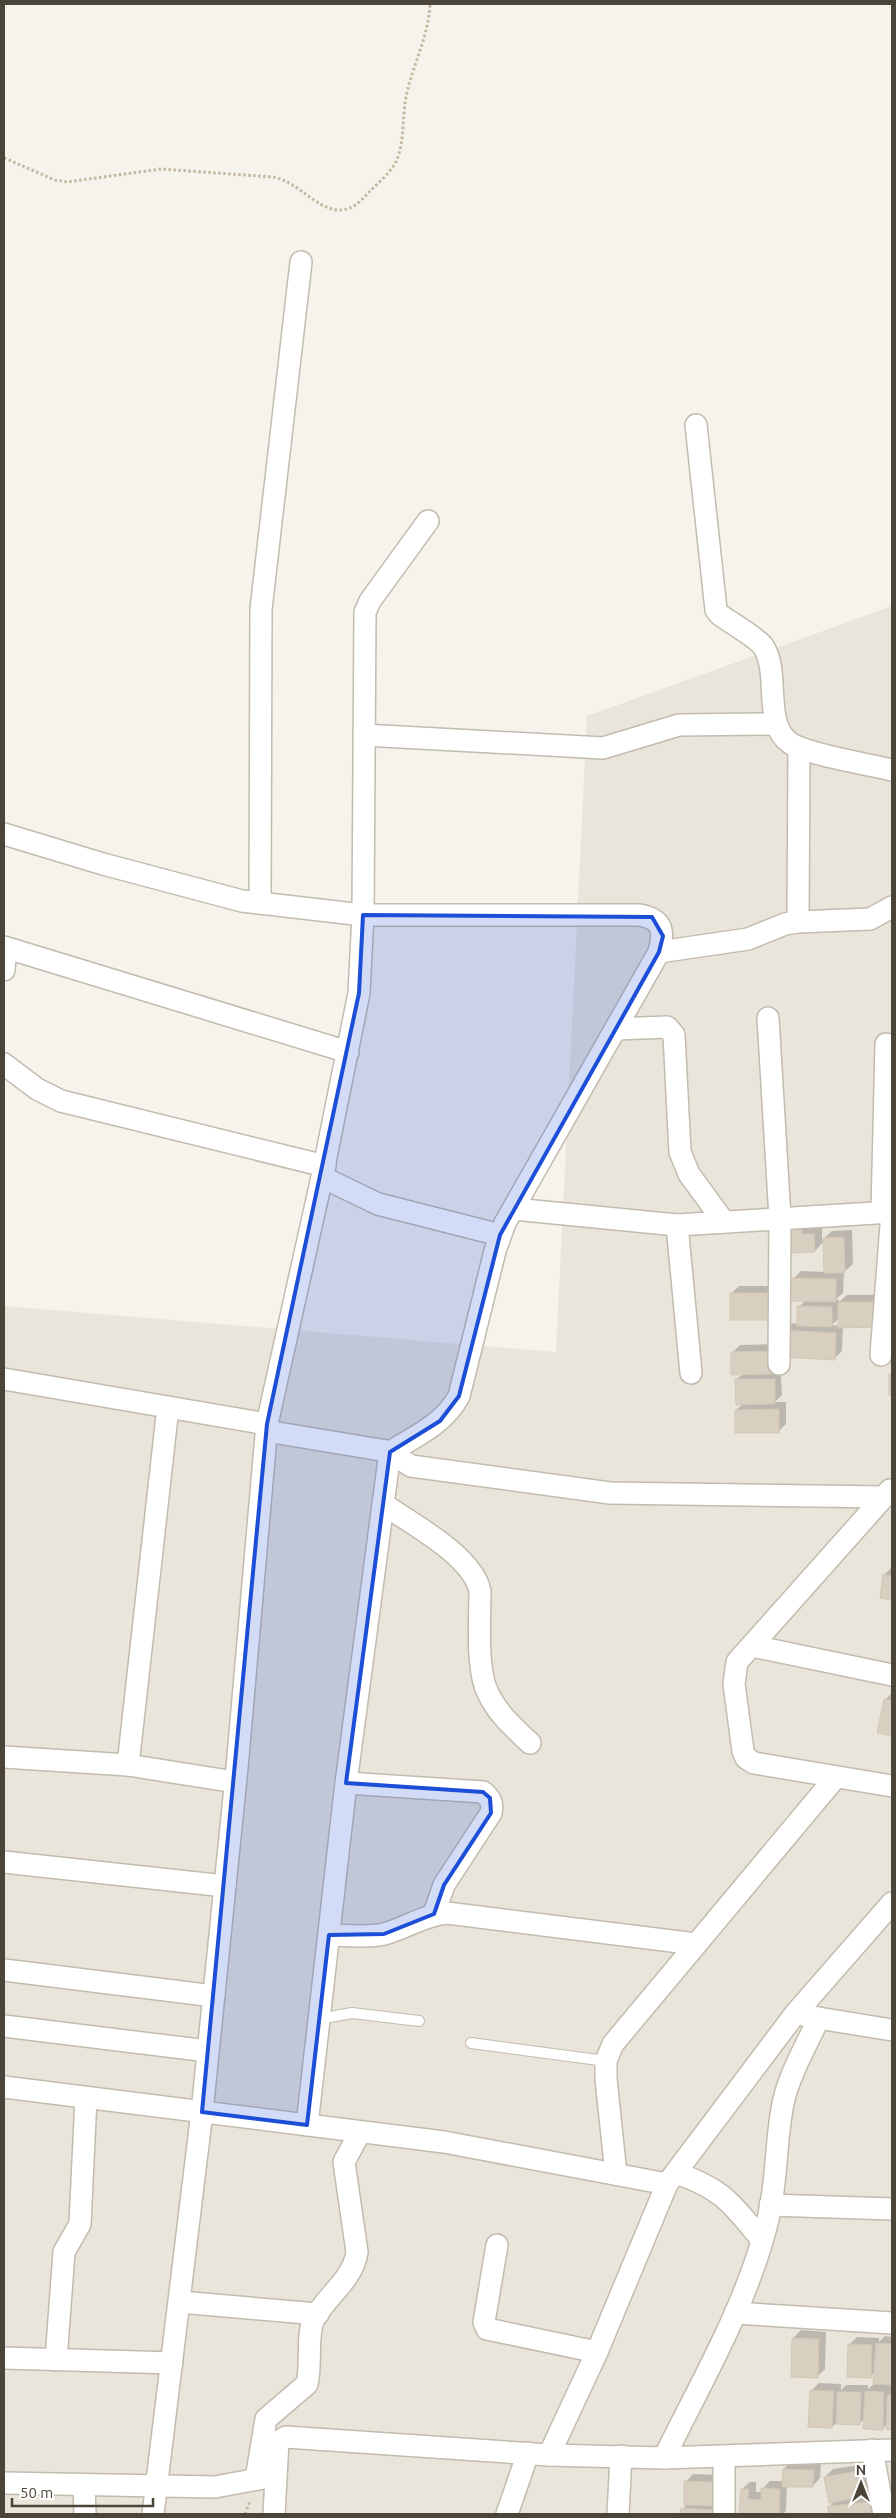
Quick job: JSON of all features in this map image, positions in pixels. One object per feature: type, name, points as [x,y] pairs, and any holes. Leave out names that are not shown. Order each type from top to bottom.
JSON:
[{"type":"street","points":[[260,903],[261,609],[301,262]]},
{"type":"street","points":[[696,425],[716,610],[720,615],[762,645],[770,669],[776,724],[780,734],[799,748],[892,770]]},
{"type":"street","points":[[153,2514],[158,2486],[202,2112],[235,1782],[266,1427],[323,1172],[359,993],[363,915],[365,612],[370,601],[428,521]]},
{"type":"street","points":[[364,734],[603,748],[679,725],[776,724]]},
{"type":"street","points":[[798,922],[799,748]]},
{"type":"street","points":[[4,834],[227,898],[260,903],[363,915],[640,915],[652,917],[659,923],[663,936],[659,952],[500,1235],[459,1396],[451,1411],[440,1421],[390,1452]]},
{"type":"street","points":[[659,952],[748,939],[785,924],[798,922],[862,921],[877,917],[892,907]]},
{"type":"street","points":[[4,970],[5,947],[348,1052]]},
{"type":"street","points":[[768,1018],[780,1218],[779,1364]]},
{"type":"street","points":[[616,1029],[667,1027],[671,1029],[674,1035],[680,1152],[683,1164],[724,1222]]},
{"type":"street","points":[[881,1356],[889,1212],[886,1044]]},
{"type":"street","points":[[4,1064],[37,1089],[61,1101],[323,1172],[378,1204],[500,1235]]},
{"type":"street","points":[[514,1209],[677,1225],[889,1212]]},
{"type":"street","points":[[677,1225],[691,1373]]},
{"type":"street","points":[[4,1379],[168,1407],[390,1452],[411,1466],[592,1492],[888,1492]]},
{"type":"street","points":[[128,1765],[168,1407]]},
{"type":"street","points":[[307,2125],[346,1783],[390,1452]]},
{"type":"street","points":[[888,1492],[737,1662],[734,1684],[742,1751],[746,1758],[754,1763],[892,1786]]},
{"type":"street","points":[[383,1504],[462,1559],[478,1579],[480,1591],[482,1676],[487,1692],[506,1721],[530,1743]]},
{"type":"street","points":[[752,1646],[892,1675]]},
{"type":"street","points":[[4,1757],[128,1765],[235,1782]]},
{"type":"street","points":[[616,2174],[606,2061],[613,2044],[835,1778]]},
{"type":"street","points":[[346,1783],[483,1792],[490,1798],[493,1806],[491,1813],[444,1885],[434,1914]]},
{"type":"street","points":[[4,1862],[225,1886]]},
{"type":"street","points":[[549,2455],[597,2352],[672,2178],[795,2014],[892,1903]]},
{"type":"street","points":[[329,1935],[371,1936],[384,1934],[434,1914],[447,1913],[696,1944]]},
{"type":"street","points":[[4,1970],[214,1996]]},
{"type":"street","points":[[795,2014],[892,2030]]},
{"type":"street","points":[[664,2458],[735,2314],[753,2270],[770,2205],[784,2098],[818,2018]]},
{"type":"street","points":[[4,2026],[208,2051]]},
{"type":"street","points":[[4,2087],[444,2142],[616,2174],[704,2182],[722,2194],[762,2240]]},
{"type":"street","points":[[56,2360],[64,2252],[80,2224],[86,2098]]},
{"type":"street","points":[[274,2514],[266,2478],[266,2419],[307,2384],[312,2326],[318,2314],[350,2272],[355,2262],[357,2252],[344,2162],[360,2132]]},
{"type":"street","points":[[770,2205],[892,2209]]},
{"type":"street","points":[[497,2244],[484,2322],[486,2329],[597,2352]]},
{"type":"street","points":[[180,2302],[318,2314]]},
{"type":"street","points":[[735,2314],[892,2322]]},
{"type":"street","points":[[4,2358],[172,2363]]},
{"type":"street","points":[[266,2478],[278,2442],[286,2437],[549,2455],[664,2458],[882,2450],[884,2514]]},
{"type":"street","points":[[507,2514],[528,2453]]},
{"type":"street","points":[[618,2514],[621,2456]]},
{"type":"street","points":[[724,2456],[724,2514]]},
{"type":"street","points":[[4,2483],[215,2487],[266,2478]]},
{"type":"street","points":[[84,2485],[84,2514]]},
{"type":"lane","points":[[319,2019],[352,2013],[419,2021]]},
{"type":"lane","points":[[471,2043],[606,2061]]},
{"type":"path","points":[[4,158],[55,180],[67,182],[80,182],[161,169],[273,177],[283,179],[328,207],[338,210],[348,208],[358,204],[390,170],[397,158],[407,93],[427,25],[430,4]]},
{"type":"highlighted area","points":[[363,915],[652,917],[663,936],[659,952],[500,1235],[459,1396],[440,1421],[390,1452],[346,1783],[483,1792],[490,1798],[491,1813],[444,1885],[434,1914],[384,1934],[329,1935],[307,2125],[202,2112],[267,1424],[359,993]]},
{"type":"shaded area","points":[[892,606],[892,2514],[4,2514],[4,1306],[556,1352],[587,716]]},
{"type":"building","points":[[802,1227],[802,1234],[814,1234],[815,1252],[791,1253],[789,1228]]},
{"type":"building","points":[[844,1237],[845,1273],[824,1273],[823,1238]]},
{"type":"building","points":[[792,1278],[836,1279],[836,1302],[792,1301]]},
{"type":"building","points":[[730,1293],[770,1293],[770,1320],[730,1320]]},
{"type":"building","points":[[838,1302],[875,1302],[876,1327],[838,1328]]},
{"type":"building","points":[[797,1306],[832,1307],[832,1327],[797,1326]]},
{"type":"building","points":[[784,1330],[836,1333],[835,1360],[783,1357]]},
{"type":"building","points":[[772,1351],[772,1374],[731,1375],[731,1352]]},
{"type":"building","points":[[889,1374],[892,1374],[892,1396],[889,1395]]},
{"type":"building","points":[[735,1379],[775,1379],[775,1404],[736,1405]]},
{"type":"building","points":[[779,1409],[779,1433],[735,1433],[735,1410]]},
{"type":"building","points":[[883,1574],[892,1576],[892,1600],[880,1598]]},
{"type":"building","points":[[884,1699],[892,1700],[892,1736],[877,1733]]},
{"type":"building","points":[[792,2338],[819,2339],[818,2378],[791,2377]]},
{"type":"building","points":[[876,2343],[892,2344],[892,2385],[873,2384]]},
{"type":"building","points":[[848,2344],[872,2345],[871,2378],[847,2377]]},
{"type":"building","points":[[810,2390],[834,2391],[832,2428],[808,2427]]},
{"type":"building","points":[[865,2391],[884,2392],[883,2430],[863,2429]]},
{"type":"building","points":[[837,2392],[861,2392],[860,2425],[836,2424]]},
{"type":"building","points":[[887,2395],[892,2395],[892,2430],[886,2429]]},
{"type":"building","points":[[783,2469],[814,2470],[813,2487],[782,2487]]},
{"type":"building","points":[[858,2471],[863,2497],[829,2503],[824,2477]]},
{"type":"building","points":[[684,2481],[714,2482],[714,2506],[684,2505]]},
{"type":"building","points":[[761,2488],[780,2489],[779,2514],[739,2514],[741,2489],[749,2489],[748,2499],[761,2500]]},
{"type":"building","points":[[870,2502],[871,2514],[828,2514],[828,2506]]},
{"type":"building","points":[[681,2508],[714,2510],[714,2514],[680,2514]]}]
